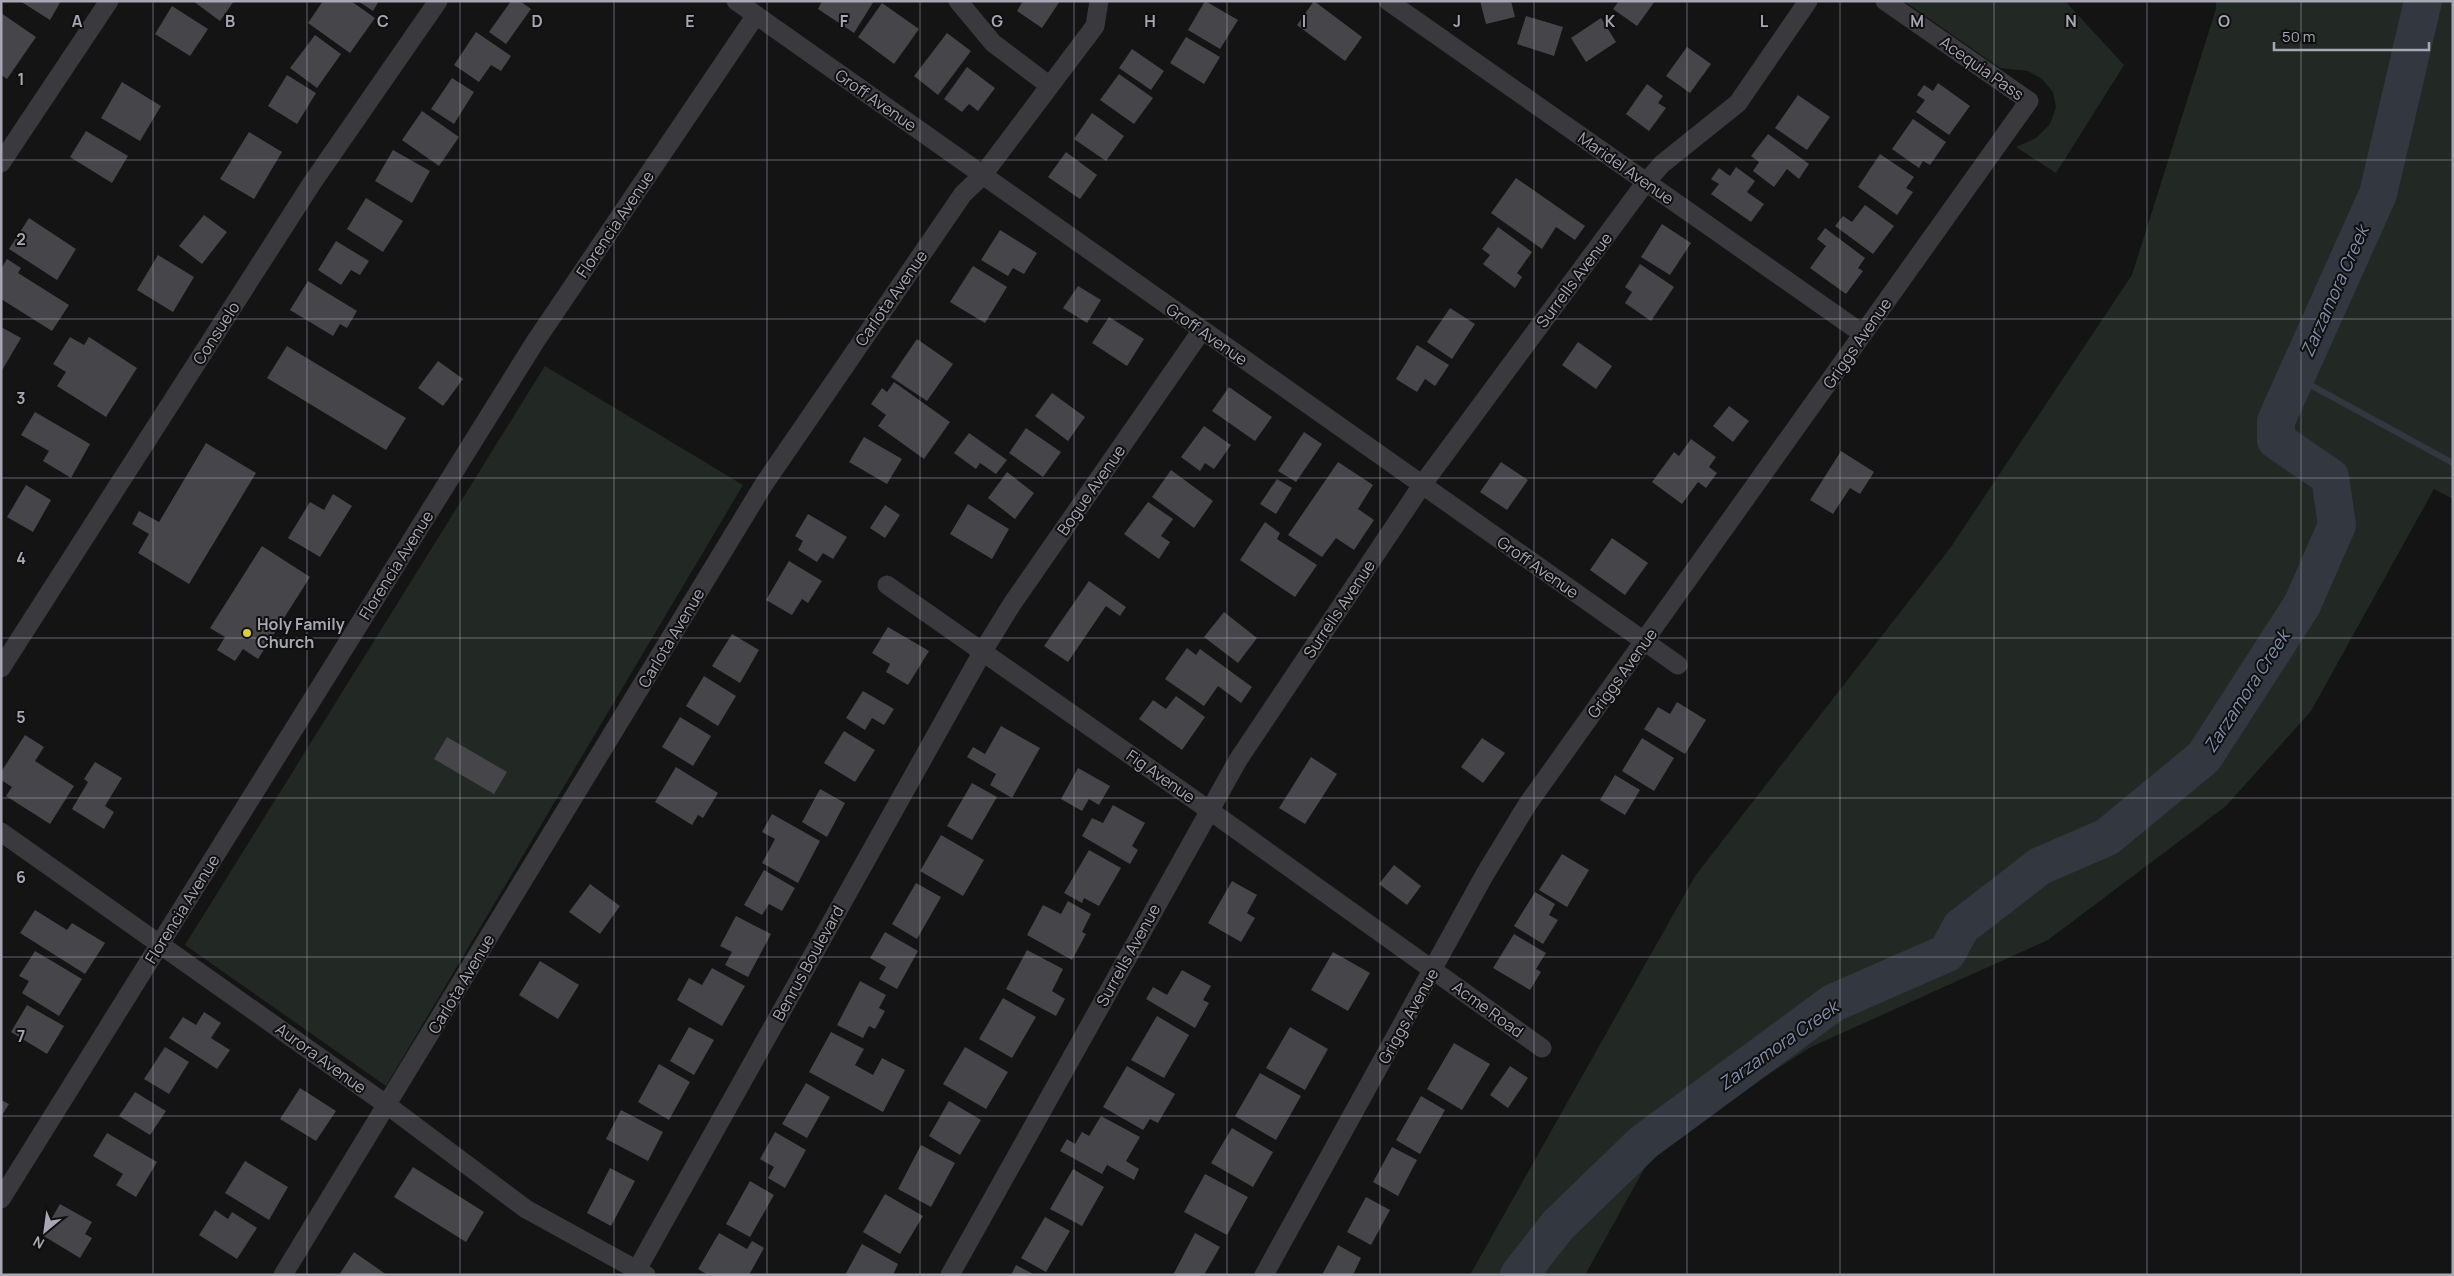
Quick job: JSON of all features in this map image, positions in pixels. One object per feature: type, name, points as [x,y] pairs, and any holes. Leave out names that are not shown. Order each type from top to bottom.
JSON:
[{"type":"street","points":[[1,163],[108,1]]},
{"type":"street","name":"Consuelo","points":[[1,668],[312,184],[438,1]]},
{"type":"street","name":"Groff Avenue","points":[[736,1],[1678,665]]},
{"type":"street","points":[[958,1],[993,43],[1050,86]]},
{"type":"street","name":"Carlota Avenue","points":[[283,1275],[764,484],[963,194],[982,176],[1095,26],[1098,1]]},
{"type":"street","name":"Maridel Avenue","points":[[1388,1],[1864,334]]},
{"type":"street","name":"Surrells Avenue","points":[[950,1275],[1238,760],[1422,485],[1646,182],[1662,164],[1738,103],[1808,1]]},
{"type":"street","name":"Acequia Pass","points":[[1885,1],[2029,101]]},
{"type":"street","name":"Florencia Avenue","points":[[1,1199],[535,342],[756,16]]},
{"type":"street","name":"Griggs Avenue","points":[[1264,1275],[1485,874],[1527,805],[2029,101]]},
{"type":"street","name":"Bogue Avenue","points":[[983,651],[1017,596],[1202,330]]},
{"type":"street","name":"Fig Avenue","points":[[887,585],[1209,810],[1433,970]]},
{"type":"street","name":"Benrus Boulevard","points":[[639,1273],[983,651]]},
{"type":"street","name":"Aurora Avenue","points":[[1,832],[387,1105],[526,1209],[639,1273]]},
{"type":"street","name":"Acme Road","points":[[1433,970],[1542,1048]]},
{"type":"shaded area","points":[[1904,1],[2065,1],[2124,65],[2056,173],[2016,147],[2036,138],[2050,124],[2056,107],[2053,92],[2042,79],[2028,71],[2000,68]]},
{"type":"shaded area","points":[[2216,1],[2453,1],[2453,499],[2434,489],[2311,711],[2226,806],[2048,940],[1811,1047],[1657,1146],[1585,1275],[1470,1275],[1695,876],[1951,547],[2132,275],[2216,9]]},
{"type":"shaded area","points":[[545,366],[743,485],[386,1086],[185,945]]},
{"type":"building","points":[[20,1],[61,1],[50,20]]},
{"type":"building","points":[[193,1],[234,1],[220,21]]},
{"type":"building","points":[[323,1],[351,1],[375,18],[350,53],[308,23]]},
{"type":"building","points":[[358,1],[379,1],[373,11]]},
{"type":"building","points":[[511,1],[520,1],[531,9],[506,44],[489,32]]},
{"type":"building","points":[[822,1],[874,1],[854,33],[818,9]]},
{"type":"building","points":[[1023,1],[1060,1],[1042,28],[1017,11]]},
{"type":"building","points":[[1205,1],[1238,20],[1220,49],[1188,30]]},
{"type":"building","points":[[1314,1],[1362,37],[1345,61],[1297,25]]},
{"type":"building","points":[[1480,1],[1511,1],[1515,17],[1486,24]]},
{"type":"building","points":[[1619,1],[1655,1],[1637,26],[1613,9]]},
{"type":"building","points":[[882,3],[919,29],[894,64],[858,37]]},
{"type":"building","points":[[172,6],[208,29],[190,56],[155,34]]},
{"type":"building","points":[[1,13],[36,37],[7,79],[1,75]]},
{"type":"building","points":[[1526,16],[1563,27],[1554,56],[1517,44]]},
{"type":"building","points":[[1601,18],[1616,42],[1586,62],[1571,38]]},
{"type":"building","points":[[476,32],[511,56],[501,71],[491,65],[479,82],[454,65]]},
{"type":"building","points":[[947,33],[971,51],[938,95],[914,76]]},
{"type":"building","points":[[315,35],[341,54],[317,88],[290,68]]},
{"type":"building","points":[[1186,37],[1220,57],[1204,84],[1170,63]]},
{"type":"building","points":[[1687,47],[1711,64],[1690,93],[1666,76]]},
{"type":"building","points":[[1132,49],[1164,71],[1151,90],[1119,68]]},
{"type":"building","points":[[967,67],[995,88],[978,111],[969,104],[962,112],[944,99]]},
{"type":"building","points":[[1119,74],[1153,98],[1134,124],[1100,100]]},
{"type":"building","points":[[287,75],[316,93],[297,124],[268,106]]},
{"type":"building","points":[[452,78],[474,92],[454,124],[431,109]]},
{"type":"building","points":[[122,82],[161,106],[140,141],[101,118]]},
{"type":"building","points":[[1938,83],[1970,106],[1949,135],[1916,112],[1925,100],[1917,95],[1924,85],[1933,91]]},
{"type":"building","points":[[1647,84],[1663,96],[1658,103],[1666,108],[1649,131],[1626,114]]},
{"type":"building","points":[[1798,95],[1830,117],[1807,150],[1775,128]]},
{"type":"building","points":[[422,111],[459,137],[439,166],[402,140]]},
{"type":"building","points":[[1092,113],[1124,136],[1106,161],[1074,139]]},
{"type":"building","points":[[1913,119],[1946,142],[1930,165],[1923,161],[1919,168],[1892,149]]},
{"type":"building","points":[[86,131],[128,156],[112,183],[70,157]]},
{"type":"building","points":[[249,132],[282,152],[254,199],[220,179]]},
{"type":"building","points":[[1768,134],[1809,164],[1799,179],[1787,169],[1774,187],[1753,171],[1759,162],[1751,156]]},
{"type":"building","points":[[393,150],[430,171],[412,203],[375,181]]},
{"type":"building","points":[[1066,152],[1097,175],[1080,199],[1048,177]]},
{"type":"building","points":[[1880,154],[1914,177],[1906,188],[1913,192],[1897,215],[1858,187]]},
{"type":"building","points":[[1736,167],[1755,181],[1747,192],[1764,204],[1751,222],[1711,194],[1719,184],[1711,179],[1719,168],[1730,176]]},
{"type":"building","points":[[1516,178],[1585,226],[1575,240],[1556,227],[1542,249],[1491,213]]},
{"type":"building","points":[[366,198],[403,221],[383,252],[347,229]]},
{"type":"building","points":[[1865,205],[1894,226],[1873,254],[1835,226],[1843,216],[1852,222]]},
{"type":"building","points":[[204,215],[227,232],[202,264],[179,246]]},
{"type":"building","points":[[29,218],[76,249],[57,280],[9,249]]},
{"type":"building","points":[[1662,224],[1691,243],[1670,275],[1641,257]]},
{"type":"building","points":[[1498,227],[1532,252],[1517,273],[1522,277],[1515,288],[1483,264],[1490,255],[1482,249]]},
{"type":"building","points":[[1825,228],[1865,258],[1858,268],[1863,271],[1846,294],[1810,268],[1826,246],[1817,239]]},
{"type":"building","points":[[1000,230],[1037,253],[1024,274],[1013,268],[1008,276],[981,260]]},
{"type":"building","points":[[336,241],[369,261],[360,275],[351,270],[341,285],[318,270]]},
{"type":"building","points":[[158,255],[194,277],[173,312],[137,290]]},
{"type":"building","points":[[7,259],[21,268],[18,273],[69,305],[52,331],[1,299],[1,269]]},
{"type":"building","points":[[1640,264],[1674,287],[1651,321],[1625,303],[1632,292],[1625,287]]},
{"type":"building","points":[[973,266],[1007,287],[985,323],[950,302]]},
{"type":"building","points":[[308,281],[357,311],[347,328],[340,324],[333,336],[290,310]]},
{"type":"building","points":[[1078,286],[1101,300],[1087,323],[1063,308]]},
{"type":"building","points":[[1450,308],[1475,324],[1452,359],[1427,342]]},
{"type":"building","points":[[1109,317],[1144,339],[1127,366],[1092,343]]},
{"type":"building","points":[[1,327],[21,338],[1,372]]},
{"type":"building","points":[[70,337],[84,345],[89,337],[137,368],[106,417],[57,386],[66,372],[53,364]]},
{"type":"building","points":[[917,339],[953,364],[927,401],[891,377]]},
{"type":"building","points":[[1578,342],[1612,366],[1596,389],[1562,365]]},
{"type":"building","points":[[1417,345],[1449,365],[1435,386],[1425,379],[1417,392],[1396,379]]},
{"type":"building","points":[[287,346],[406,418],[386,450],[267,378]]},
{"type":"building","points":[[438,361],[463,379],[443,406],[418,388]]},
{"type":"building","points":[[894,382],[950,422],[924,459],[878,426],[886,415],[871,404],[882,388],[887,392]]},
{"type":"building","points":[[1229,387],[1272,417],[1255,441],[1212,411]]},
{"type":"building","points":[[1052,393],[1085,417],[1068,441],[1035,416]]},
{"type":"building","points":[[1729,406],[1749,421],[1733,442],[1713,426]]},
{"type":"building","points":[[35,412],[90,444],[71,478],[43,461],[49,451],[21,435]]},
{"type":"building","points":[[1204,426],[1231,445],[1214,469],[1205,463],[1200,471],[1181,457]]},
{"type":"building","points":[[1026,428],[1061,452],[1043,477],[1009,453]]},
{"type":"building","points":[[1304,432],[1322,444],[1296,482],[1278,471]]},
{"type":"building","points":[[969,433],[1007,460],[996,474],[980,463],[976,469],[954,453]]},
{"type":"building","points":[[864,437],[902,459],[887,484],[849,462]]},
{"type":"building","points":[[1691,439],[1716,457],[1709,467],[1717,473],[1706,488],[1698,482],[1682,504],[1652,482],[1674,452],[1679,456]]},
{"type":"building","points":[[206,443],[256,473],[189,584],[138,553],[149,534],[132,524],[139,511],[159,522]]},
{"type":"building","points":[[1841,451],[1874,472],[1860,494],[1850,488],[1833,514],[1810,500]]},
{"type":"building","points":[[1338,462],[1373,485],[1358,509],[1374,520],[1354,550],[1336,538],[1322,557],[1288,535]]},
{"type":"building","points":[[1501,462],[1528,480],[1507,510],[1480,492]]},
{"type":"building","points":[[1171,470],[1213,501],[1194,528],[1152,497]]},
{"type":"building","points":[[1007,472],[1034,493],[1015,519],[988,498]]},
{"type":"building","points":[[1277,479],[1292,488],[1276,514],[1260,504]]},
{"type":"building","points":[[26,485],[51,500],[33,532],[7,517]]},
{"type":"building","points":[[333,494],[352,506],[320,557],[288,538],[310,502],[324,510]]},
{"type":"building","points":[[1148,502],[1173,519],[1161,536],[1170,542],[1159,559],[1124,534]]},
{"type":"building","points":[[968,504],[1009,529],[992,559],[950,534]]},
{"type":"building","points":[[885,505],[900,515],[885,538],[870,528]]},
{"type":"building","points":[[808,514],[847,537],[833,559],[823,553],[817,562],[798,550],[803,541],[795,536]]},
{"type":"building","points":[[1265,522],[1280,533],[1277,539],[1317,565],[1295,597],[1240,560]]},
{"type":"building","points":[[1612,538],[1648,563],[1625,595],[1590,570]]},
{"type":"building","points":[[262,546],[310,577],[258,659],[243,649],[235,661],[217,650],[225,637],[210,628]]},
{"type":"building","points":[[789,561],[822,581],[808,603],[802,599],[792,615],[766,600]]},
{"type":"building","points":[[1089,581],[1126,607],[1120,616],[1106,606],[1068,662],[1044,646]]},
{"type":"building","points":[[1224,612],[1257,638],[1238,663],[1204,637]]},
{"type":"building","points":[[888,627],[929,651],[908,685],[886,672],[890,664],[872,653]]},
{"type":"building","points":[[732,634],[759,650],[740,683],[712,666]]},
{"type":"building","points":[[1187,648],[1196,655],[1200,649],[1252,687],[1241,703],[1218,686],[1204,706],[1165,679]]},
{"type":"building","points":[[704,676],[736,696],[718,726],[686,706]]},
{"type":"building","points":[[863,691],[894,709],[884,725],[872,718],[865,730],[846,718]]},
{"type":"building","points":[[1176,696],[1205,717],[1182,750],[1139,719],[1153,700],[1166,709]]},
{"type":"building","points":[[1677,702],[1706,720],[1685,754],[1644,729],[1658,707],[1670,714]]},
{"type":"building","points":[[680,717],[711,736],[693,766],[662,747]]},
{"type":"building","points":[[1001,726],[1040,748],[1012,798],[990,785],[996,774],[967,757],[973,747],[985,754]]},
{"type":"building","points":[[844,731],[875,750],[855,782],[824,763]]},
{"type":"building","points":[[25,735],[44,747],[35,761],[74,786],[50,824],[6,796],[12,787],[1,780],[1,772]]},
{"type":"building","points":[[447,737],[507,772],[494,794],[434,759]]},
{"type":"building","points":[[1482,738],[1505,753],[1483,783],[1461,767]]},
{"type":"building","points":[[1642,738],[1674,758],[1654,791],[1622,771]]},
{"type":"building","points":[[1311,757],[1337,774],[1305,824],[1279,808]]},
{"type":"building","points":[[95,762],[122,778],[105,806],[114,812],[104,829],[72,809],[88,782],[84,779]]},
{"type":"building","points":[[676,767],[718,793],[703,818],[698,815],[692,825],[655,802]]},
{"type":"building","points":[[1078,768],[1110,786],[1099,805],[1089,799],[1082,811],[1061,799]]},
{"type":"building","points":[[1615,775],[1640,790],[1625,815],[1600,800]]},
{"type":"building","points":[[972,783],[997,797],[972,840],[947,826]]},
{"type":"building","points":[[820,789],[845,803],[827,837],[802,822]]},
{"type":"building","points":[[1113,805],[1145,823],[1132,846],[1138,850],[1130,864],[1082,836],[1092,818],[1103,823]]},
{"type":"building","points":[[772,814],[820,841],[798,883],[762,863],[775,839],[762,832]]},
{"type":"building","points":[[941,835],[984,860],[963,896],[920,871]]},
{"type":"building","points":[[1089,850],[1121,868],[1099,906],[1084,898],[1082,903],[1064,893]]},
{"type":"building","points":[[1562,854],[1589,870],[1567,907],[1539,890]]},
{"type":"building","points":[[1394,865],[1421,886],[1407,905],[1379,884]]},
{"type":"building","points":[[764,870],[795,888],[782,911],[769,904],[762,915],[744,905]]},
{"type":"building","points":[[1232,881],[1257,895],[1247,913],[1255,918],[1241,942],[1208,923]]},
{"type":"building","points":[[916,883],[941,897],[917,939],[892,924]]},
{"type":"building","points":[[590,884],[620,906],[600,934],[569,912]]},
{"type":"building","points":[[1535,892],[1555,904],[1549,915],[1558,920],[1543,944],[1514,926]]},
{"type":"building","points":[[1068,901],[1091,914],[1082,932],[1086,934],[1072,960],[1027,935],[1043,905],[1061,914]]},
{"type":"building","points":[[35,910],[67,930],[72,923],[105,943],[85,974],[20,933]]},
{"type":"building","points":[[736,916],[771,934],[748,977],[725,965],[732,952],[720,946]]},
{"type":"building","points":[[885,932],[918,951],[897,989],[879,979],[886,967],[870,958]]},
{"type":"building","points":[[1514,934],[1546,953],[1536,969],[1541,972],[1530,990],[1493,968]]},
{"type":"building","points":[[1027,950],[1063,969],[1052,991],[1065,999],[1056,1016],[1006,989]]},
{"type":"building","points":[[35,951],[82,979],[59,1016],[22,993],[29,981],[19,976]]},
{"type":"building","points":[[1333,952],[1370,973],[1348,1011],[1311,990]]},
{"type":"building","points":[[540,961],[579,985],[558,1019],[519,995]]},
{"type":"building","points":[[712,968],[745,986],[722,1026],[677,1000],[689,978],[702,985]]},
{"type":"building","points":[[1182,970],[1211,986],[1203,1000],[1209,1003],[1195,1028],[1146,999],[1153,987],[1167,995]]},
{"type":"building","points":[[860,981],[886,995],[879,1008],[885,1011],[875,1029],[869,1026],[863,1038],[837,1025]]},
{"type":"building","points":[[1003,998],[1036,1017],[1012,1058],[979,1039]]},
{"type":"building","points":[[27,1005],[64,1026],[47,1054],[11,1032]]},
{"type":"building","points":[[204,1012],[221,1023],[211,1038],[230,1050],[217,1069],[169,1038],[183,1017],[196,1025]]},
{"type":"building","points":[[1157,1016],[1189,1035],[1164,1078],[1131,1060]]},
{"type":"building","points":[[689,1027],[714,1040],[694,1075],[670,1061]]},
{"type":"building","points":[[1290,1027],[1328,1049],[1305,1090],[1266,1068]]},
{"type":"building","points":[[831,1032],[864,1049],[855,1065],[873,1075],[882,1058],[905,1070],[883,1112],[809,1072]]},
{"type":"building","points":[[1454,1043],[1490,1064],[1462,1110],[1427,1089]]},
{"type":"building","points":[[165,1047],[189,1062],[169,1094],[144,1079]]},
{"type":"building","points":[[965,1047],[1008,1072],[986,1109],[943,1084]]},
{"type":"building","points":[[659,1064],[690,1082],[669,1120],[638,1102]]},
{"type":"building","points":[[1127,1066],[1175,1094],[1158,1123],[1150,1119],[1143,1130],[1103,1107]]},
{"type":"building","points":[[1510,1066],[1528,1078],[1508,1108],[1490,1095]]},
{"type":"building","points":[[1260,1073],[1301,1096],[1276,1140],[1235,1116]]},
{"type":"building","points":[[806,1083],[830,1097],[807,1138],[782,1124]]},
{"type":"building","points":[[300,1088],[336,1111],[316,1141],[280,1119]]},
{"type":"building","points":[[135,1092],[166,1111],[150,1135],[119,1116]]},
{"type":"building","points":[[1421,1096],[1445,1110],[1420,1154],[1396,1140]]},
{"type":"building","points":[[1,1100],[9,1104],[1,1117]]},
{"type":"building","points":[[949,1101],[981,1120],[960,1155],[929,1136]]},
{"type":"building","points":[[621,1110],[663,1132],[648,1161],[606,1139]]},
{"type":"building","points":[[1101,1116],[1140,1137],[1126,1161],[1139,1169],[1134,1180],[1107,1165],[1102,1174],[1060,1151],[1067,1139],[1075,1144],[1082,1132],[1089,1136]]},
{"type":"building","points":[[1232,1128],[1273,1152],[1253,1187],[1211,1163]]},
{"type":"building","points":[[775,1132],[806,1150],[785,1188],[768,1178],[774,1167],[760,1159]]},
{"type":"building","points":[[107,1133],[157,1162],[136,1197],[116,1185],[123,1174],[93,1156]]},
{"type":"building","points":[[921,1145],[955,1163],[931,1207],[898,1189]]},
{"type":"building","points":[[1392,1147],[1417,1160],[1398,1196],[1373,1182]]},
{"type":"building","points":[[245,1161],[288,1187],[269,1220],[225,1193]]},
{"type":"building","points":[[413,1167],[484,1212],[466,1242],[394,1197]]},
{"type":"building","points":[[610,1168],[635,1181],[611,1226],[587,1213]]},
{"type":"building","points":[[1073,1169],[1104,1187],[1082,1226],[1050,1209]]},
{"type":"building","points":[[1205,1174],[1248,1197],[1227,1235],[1184,1212]]},
{"type":"building","points":[[750,1181],[774,1195],[750,1237],[726,1224]]},
{"type":"building","points":[[885,1194],[923,1216],[900,1254],[863,1232]]},
{"type":"building","points":[[1366,1197],[1390,1210],[1371,1245],[1347,1232]]},
{"type":"building","points":[[60,1204],[92,1222],[85,1234],[92,1238],[80,1258],[42,1235]]},
{"type":"building","points":[[215,1210],[228,1219],[232,1212],[257,1228],[237,1259],[199,1235]]},
{"type":"building","points":[[1045,1217],[1070,1231],[1046,1272],[1021,1258]]},
{"type":"building","points":[[719,1233],[747,1249],[752,1241],[764,1248],[749,1275],[708,1275],[698,1269]]},
{"type":"building","points":[[1195,1233],[1220,1247],[1204,1275],[1173,1275]]},
{"type":"building","points":[[862,1244],[898,1264],[893,1275],[845,1275]]},
{"type":"building","points":[[1338,1245],[1361,1258],[1353,1275],[1322,1275]]},
{"type":"building","points":[[354,1252],[387,1275],[339,1275]]},
{"type":"building","points":[[1016,1265],[1035,1275],[1011,1275]]},
{"type":"waterway","name":"Zarzamora Creek","points":[[1519,1275],[1558,1225],[1644,1142],[1833,1003],[1947,953],[1961,927],[2040,866],[2107,837],[2204,757],[2302,605],[2337,525],[2330,477],[2276,440],[2276,421],[2378,194],[2423,1]]},
{"type":"waterway","points":[[2296,377],[2453,463]]},
{"type":"place","name":"Holy Family Church","points":[[247,633]]}]
